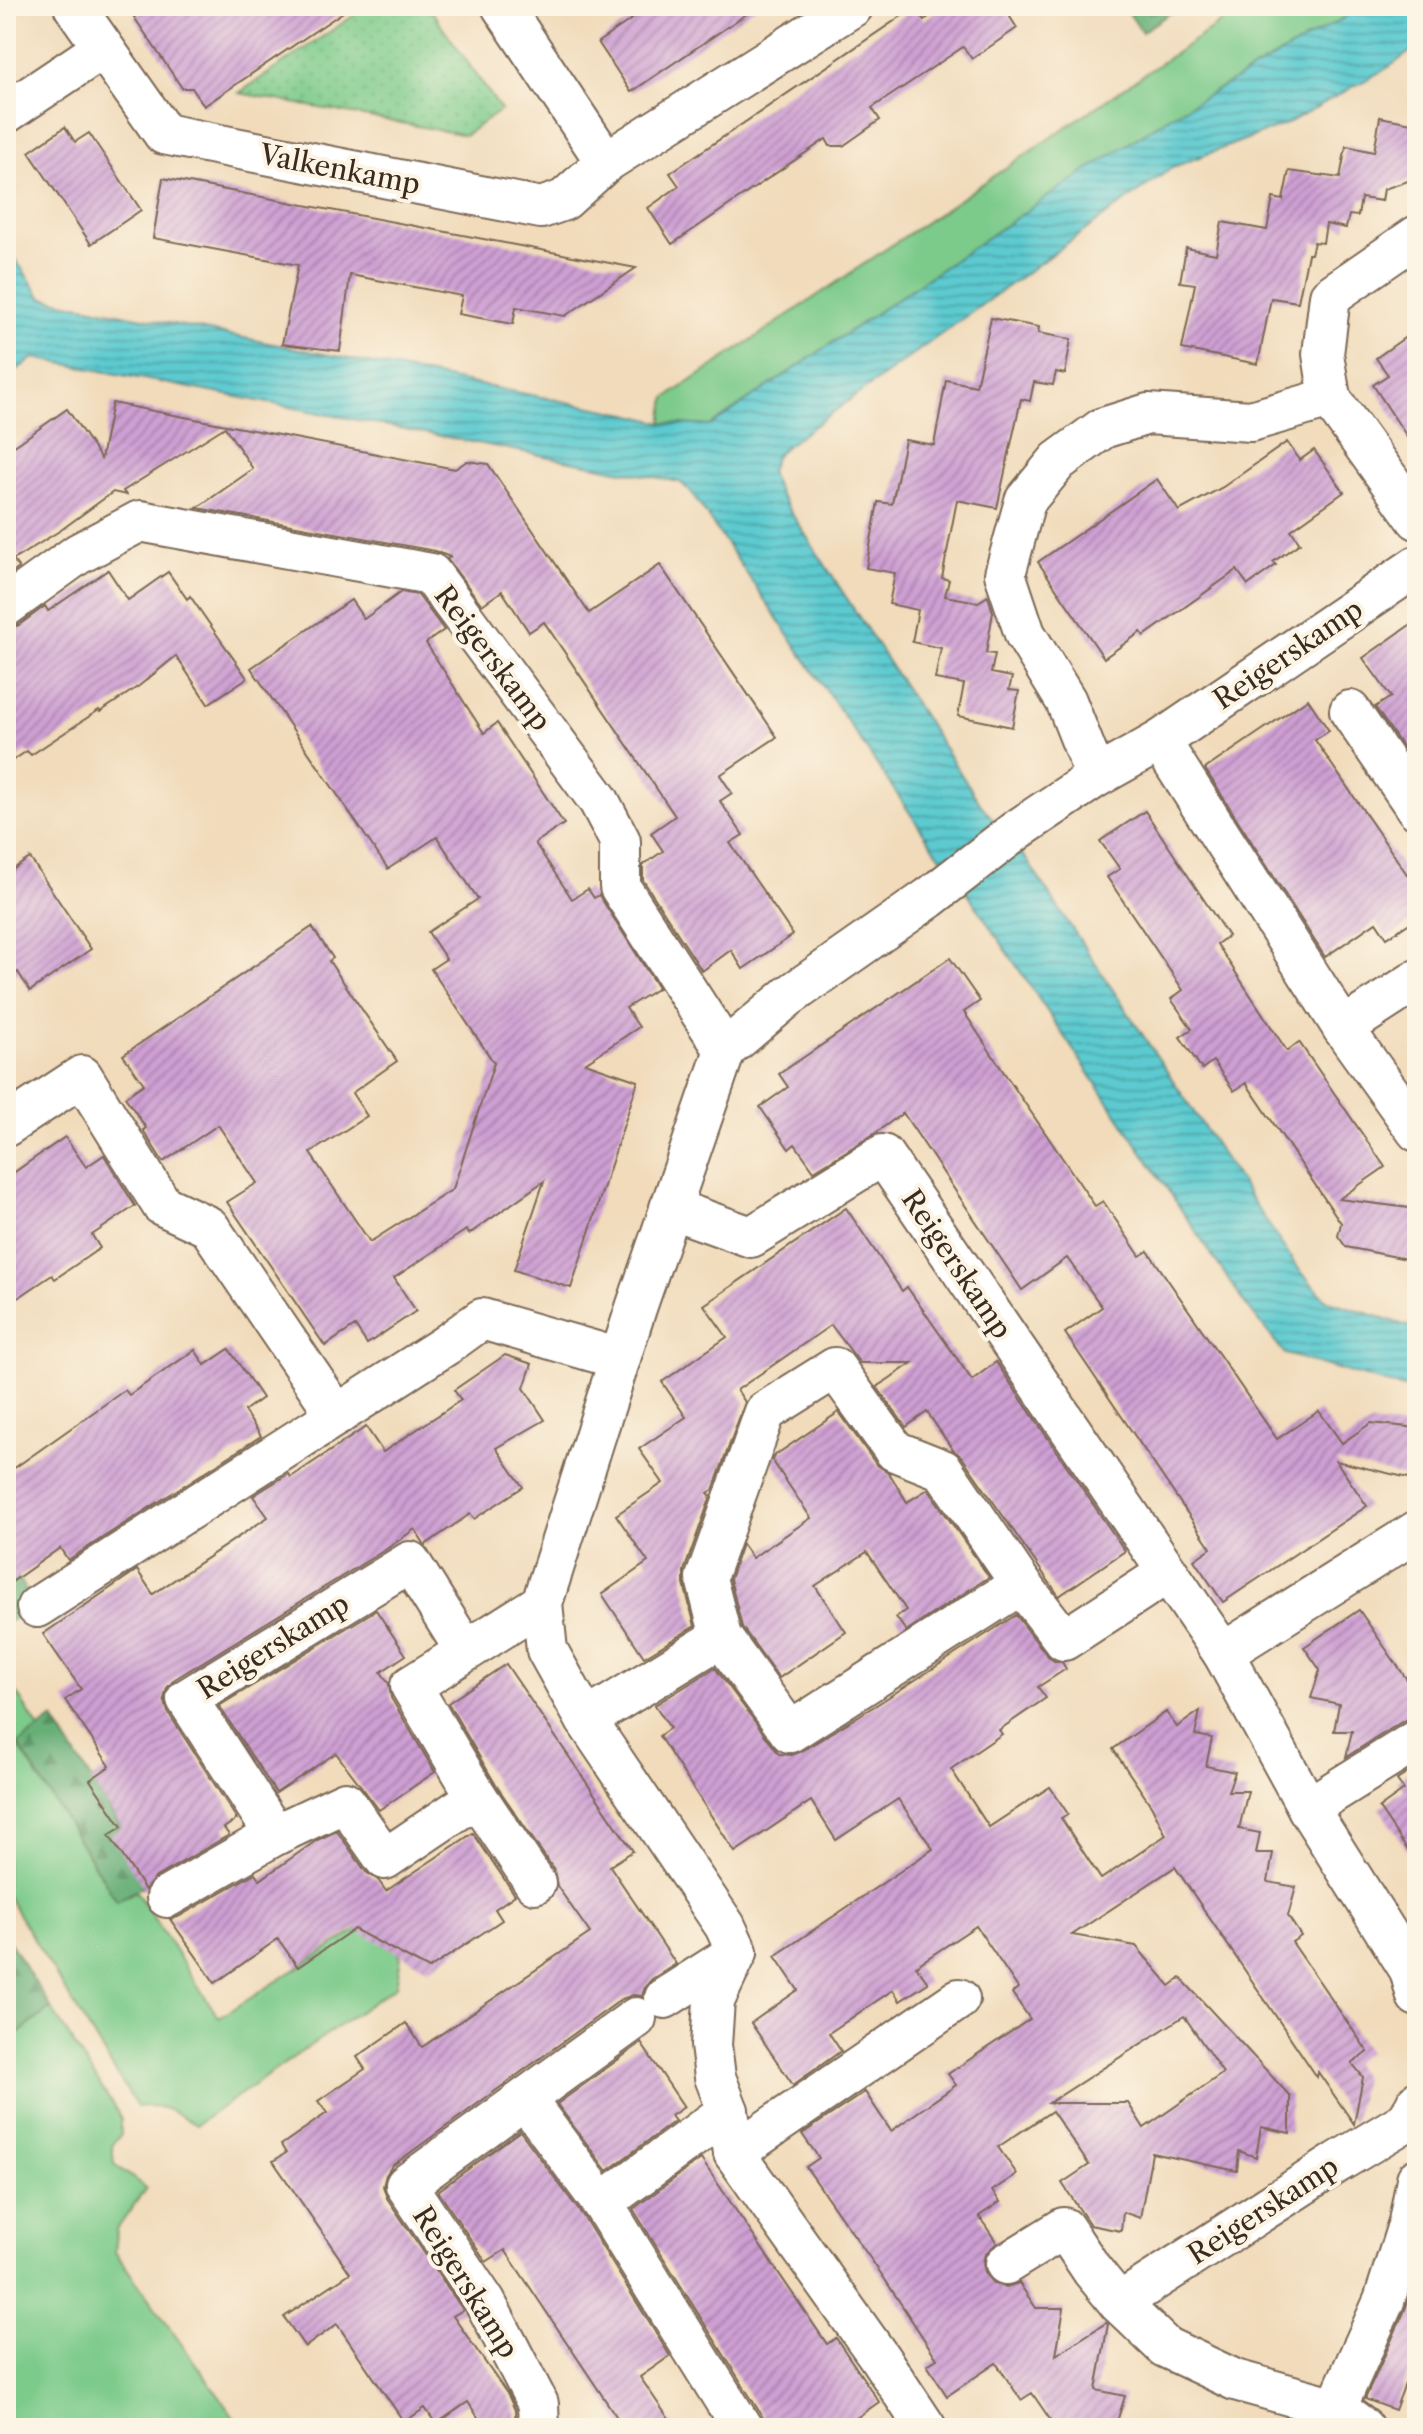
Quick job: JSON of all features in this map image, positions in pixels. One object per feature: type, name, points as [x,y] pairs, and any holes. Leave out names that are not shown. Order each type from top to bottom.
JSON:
[{"type":"street","name":"Valkenkamp","points":[[74,6],[164,134],[541,208],[564,200],[606,162],[853,6]]},
{"type":"street","points":[[502,6],[606,162]]},
{"type":"street","points":[[6,113],[103,48]]},
{"type":"street","points":[[1417,236],[1330,296],[1323,354],[1330,398],[1417,519]]},
{"type":"street","points":[[1096,777],[1066,701],[1025,634],[1005,574],[1025,501],[1058,461],[1103,428],[1148,414],[1251,421],[1330,398]]},
{"type":"street","name":"Reigerskamp","points":[[6,606],[78,554],[140,521],[431,574],[599,801],[620,841],[620,887],[725,1050],[789,996],[1017,830],[1096,777],[1160,741],[1417,566]]},
{"type":"street","points":[[1350,711],[1416,807]]},
{"type":"street","points":[[1160,741],[1343,1028],[1417,1131]]},
{"type":"street","points":[[1343,1028],[1417,980]]},
{"type":"street","points":[[725,1050],[620,1359],[542,1603],[547,1650],[586,1720],[725,1926],[737,1952],[714,2001],[711,2045],[715,2077],[728,2111],[734,2153],[926,2428]]},
{"type":"street","points":[[9,1117],[82,1076],[162,1205],[209,1227],[337,1415]]},
{"type":"street","name":"Reigerskamp","points":[[670,1208],[751,1237],[883,1155],[1223,1653],[1308,1808],[1410,1970],[1417,1996]]},
{"type":"street","points":[[37,1607],[482,1319],[620,1359]]},
{"type":"street","points":[[1021,1584],[790,1732],[721,1637],[706,1578],[765,1412],[835,1368],[895,1451],[943,1470],[1021,1584],[1064,1640],[1167,1573]]},
{"type":"street","points":[[1223,1653],[1417,1531]]},
{"type":"street","name":"Reigerskamp","points":[[275,1835],[187,1699],[410,1562],[465,1650]]},
{"type":"street","points":[[535,1883],[477,1797],[411,1686],[542,1603]]},
{"type":"street","points":[[586,1720],[721,1637]]},
{"type":"street","points":[[1308,1808],[1417,1740]]},
{"type":"street","points":[[167,1897],[275,1835],[345,1802],[385,1859],[477,1797]]},
{"type":"street","name":"Reigerskamp","points":[[539,2428],[538,2404],[485,2302],[406,2185],[650,2008],[737,1952]]},
{"type":"street","points":[[734,2153],[959,1999]]},
{"type":"street","points":[[525,2099],[602,2203],[742,2428]]},
{"type":"street","points":[[602,2203],[728,2111]]},
{"type":"street","name":"Reigerskamp","points":[[1119,2303],[1338,2162],[1414,2126]]},
{"type":"street","points":[[1006,2264],[1064,2228],[1119,2303],[1165,2347],[1235,2380],[1350,2418],[1409,2222],[1417,2179]]},
{"type":"green space","points":[[368,6],[428,6],[501,110],[465,135],[239,93]]},
{"type":"green space","points":[[1124,6],[1180,6],[1142,32]]},
{"type":"green space","points":[[1245,6],[1365,6],[1166,119],[710,426],[662,423],[666,398]]},
{"type":"green space","points":[[6,1558],[34,1604],[6,1624]]},
{"type":"green space","points":[[6,1675],[39,1729],[18,1745],[117,1901],[136,1891],[219,2018],[378,1917],[401,1957],[396,1986],[196,2125],[161,2108],[137,2107],[6,1894]]},
{"type":"green space","points":[[53,1719],[154,1880],[117,1901],[18,1744]]},
{"type":"green space","points":[[6,1936],[51,2008],[6,2043]]},
{"type":"green space","points":[[51,2008],[121,2118],[121,2135],[112,2145],[114,2164],[146,2188],[117,2229],[115,2252],[242,2428],[6,2428],[6,2043]]},
{"type":"water","points":[[1365,6],[1417,6],[1417,47],[1389,67],[1286,124],[1173,167],[786,446],[775,456],[770,472],[779,494],[981,805],[1026,859],[1296,1266],[1326,1300],[1417,1329],[1417,1392],[1285,1354],[1243,1301],[968,894],[691,492],[680,482],[34,358],[6,377],[6,246],[42,298],[662,423],[710,426],[1166,119]]},
{"type":"building","points":[[150,6],[352,6],[204,106],[192,88],[182,88],[134,17]]},
{"type":"building","points":[[651,6],[758,6],[631,92],[598,42]]},
{"type":"building","points":[[945,6],[1003,6],[1017,28],[972,59],[963,47],[872,108],[880,120],[843,146],[830,146],[826,139],[672,244],[648,208],[679,186],[670,173],[915,7],[924,20]]},
{"type":"building","points":[[1380,117],[1417,124],[1417,178],[1384,189],[1382,201],[1361,198],[1358,216],[1349,215],[1346,228],[1326,224],[1323,243],[1314,242],[1311,254],[1308,254],[1298,302],[1271,298],[1258,364],[1182,349],[1195,284],[1180,282],[1186,248],[1216,254],[1222,222],[1267,230],[1273,198],[1283,200],[1289,171],[1340,178],[1346,146],[1374,152]]},
{"type":"building","points":[[65,127],[75,142],[89,133],[141,210],[91,244],[29,152]]},
{"type":"building","points":[[163,178],[636,268],[565,316],[516,307],[513,324],[458,314],[462,296],[350,275],[340,351],[282,344],[298,265],[153,238]]},
{"type":"building","points":[[991,318],[1039,327],[1038,333],[1071,339],[1065,374],[1056,372],[1053,385],[1034,382],[1030,401],[1021,399],[997,508],[957,500],[942,578],[949,580],[945,596],[978,602],[988,596],[993,612],[986,653],[995,654],[991,673],[1012,677],[1009,690],[1019,691],[1012,727],[958,716],[964,684],[935,679],[941,648],[912,642],[918,610],[889,604],[895,573],[866,568],[878,502],[892,504],[905,440],[934,445],[946,380],[976,386]]},
{"type":"building","points":[[1417,329],[1417,452],[1373,385],[1388,375],[1376,358]]},
{"type":"building","points":[[112,403],[455,469],[467,461],[488,464],[589,613],[660,565],[777,737],[720,775],[732,793],[720,801],[743,835],[730,843],[793,935],[743,969],[731,950],[702,971],[643,880],[643,865],[663,851],[651,833],[675,816],[544,622],[529,632],[502,591],[482,605],[447,559],[450,557],[435,551],[197,508],[253,469],[225,427],[123,491],[126,495],[113,492],[13,560],[19,568],[6,578],[6,452],[67,409],[101,459]]},
{"type":"building","points":[[1287,442],[1300,460],[1314,450],[1344,492],[1291,530],[1300,543],[1248,585],[1237,570],[1144,636],[1141,632],[1104,658],[1038,562],[1157,479],[1179,511],[1223,487]]},
{"type":"building","points":[[108,570],[128,600],[168,572],[187,599],[190,596],[247,678],[208,704],[176,656],[100,712],[31,755],[27,751],[6,765],[6,629],[19,625],[45,606],[48,611]]},
{"type":"building","points":[[401,592],[418,595],[444,630],[426,643],[484,733],[497,723],[564,824],[535,843],[572,899],[588,889],[594,898],[599,895],[658,988],[626,1008],[639,1027],[585,1063],[638,1081],[571,1288],[514,1270],[544,1181],[469,1234],[466,1230],[394,1278],[416,1311],[367,1344],[355,1326],[325,1346],[227,1202],[257,1183],[218,1125],[163,1162],[143,1130],[146,1128],[125,1097],[144,1084],[123,1055],[312,927],[333,958],[329,961],[397,1061],[352,1093],[367,1116],[310,1153],[370,1242],[453,1189],[494,1063],[431,969],[446,959],[428,932],[478,899],[437,837],[388,869],[251,668],[351,600],[364,619]]},
{"type":"building","points":[[1417,620],[1417,768],[1375,707],[1391,697],[1363,658]]},
{"type":"building","points":[[1308,699],[1329,731],[1315,740],[1417,889],[1417,918],[1387,938],[1376,922],[1325,957],[1205,769]]},
{"type":"building","points":[[1145,811],[1228,936],[1217,944],[1287,1051],[1299,1042],[1385,1167],[1339,1199],[1417,1209],[1417,1261],[1346,1247],[1338,1236],[1341,1223],[1246,1083],[1234,1091],[1213,1061],[1202,1069],[1180,1037],[1192,1029],[1171,999],[1183,990],[1107,877],[1120,869],[1100,841]]},
{"type":"building","points":[[30,858],[91,949],[30,991],[18,972],[6,981],[6,874]]},
{"type":"building","points":[[950,958],[980,1001],[964,1012],[1005,1074],[1095,1206],[1103,1201],[1140,1256],[1148,1251],[1277,1439],[1319,1411],[1342,1443],[1371,1423],[1417,1428],[1417,1480],[1336,1461],[1367,1506],[1223,1602],[1194,1560],[1211,1548],[1065,1333],[1102,1307],[1067,1258],[1022,1290],[903,1113],[814,1171],[795,1144],[789,1149],[760,1107],[788,1087],[779,1074]]},
{"type":"building","points":[[65,1137],[86,1167],[104,1155],[135,1206],[92,1235],[100,1248],[55,1279],[52,1275],[6,1306],[6,1178]]},
{"type":"building","points":[[846,1208],[902,1291],[907,1287],[972,1380],[996,1362],[1125,1551],[1059,1596],[927,1412],[906,1427],[877,1387],[912,1363],[860,1363],[831,1325],[737,1390],[745,1402],[713,1490],[708,1493],[711,1496],[684,1571],[684,1584],[695,1626],[644,1657],[602,1594],[648,1562],[616,1515],[663,1483],[639,1449],[686,1417],[662,1382],[727,1337],[704,1305]]},
{"type":"building","points":[[229,1349],[262,1398],[244,1411],[261,1436],[68,1560],[60,1548],[6,1586],[6,1474],[125,1390],[129,1395],[195,1350],[205,1365]]},
{"type":"building","points":[[505,1355],[532,1364],[524,1388],[545,1420],[496,1448],[523,1487],[474,1519],[470,1514],[425,1545],[415,1529],[175,1679],[167,1688],[164,1699],[168,1712],[237,1819],[224,1828],[229,1835],[156,1877],[145,1890],[109,1835],[122,1827],[90,1780],[110,1766],[65,1700],[81,1689],[43,1634],[137,1570],[153,1594],[268,1517],[253,1496],[288,1474],[291,1477],[366,1427],[383,1452],[461,1400],[454,1390]]},
{"type":"building","points":[[839,1412],[876,1464],[889,1473],[907,1502],[928,1489],[989,1577],[906,1631],[896,1617],[906,1610],[867,1552],[815,1586],[846,1632],[779,1678],[742,1627],[730,1579],[742,1544],[752,1558],[811,1518],[772,1460]]},
{"type":"building","points":[[376,1610],[406,1655],[381,1672],[389,1684],[391,1698],[435,1772],[379,1810],[336,1753],[276,1793],[219,1706]]},
{"type":"building","points":[[1359,1610],[1417,1694],[1417,1717],[1405,1720],[1346,1757],[1352,1731],[1334,1731],[1339,1704],[1311,1698],[1320,1670],[1304,1647]]},
{"type":"building","points":[[1016,1615],[1046,1654],[1054,1661],[1062,1662],[1066,1669],[1038,1687],[1046,1698],[999,1730],[1002,1734],[951,1769],[989,1827],[1050,1787],[1068,1814],[1061,1818],[1101,1879],[1166,1835],[1152,1807],[1113,1749],[1166,1712],[1177,1727],[1200,1711],[1195,1735],[1212,1738],[1206,1766],[1235,1772],[1228,1791],[1248,1791],[1239,1829],[1260,1833],[1256,1853],[1273,1853],[1268,1882],[1296,1887],[1288,1916],[1301,1936],[1292,1942],[1368,2052],[1352,2063],[1363,2077],[1354,2124],[1318,2072],[1317,2077],[1175,1867],[1072,1935],[1136,1946],[1170,1986],[1181,1978],[1290,2096],[1290,2133],[1261,2127],[1256,2157],[1239,2151],[1237,2171],[1152,2153],[1140,2218],[1123,2212],[1121,2231],[1090,2225],[1062,2183],[1089,2165],[1052,2111],[998,2147],[1017,2174],[992,2191],[1000,2202],[979,2216],[997,2243],[985,2254],[983,2264],[986,2275],[994,2284],[1006,2287],[1019,2283],[1036,2308],[1064,2308],[1056,2355],[1108,2324],[1096,2390],[1125,2396],[1115,2428],[1056,2428],[1032,2393],[1021,2400],[996,2363],[947,2396],[927,2365],[937,2359],[806,2167],[819,2158],[802,2134],[865,2092],[891,2131],[956,2085],[948,2074],[1030,2019],[1012,1993],[1018,1988],[976,1926],[916,1966],[928,1983],[900,2001],[893,1990],[829,2033],[841,2051],[793,2085],[751,2023],[798,1990],[775,1956],[933,1849],[898,1799],[836,1840],[811,1801],[735,1852],[659,1736],[670,1728],[655,1705],[715,1668],[779,1754],[792,1755]],"holes":[[[1184,2016],[1223,2073],[1144,2128],[1128,2103],[1049,2103]]]},
{"type":"building","points":[[506,1664],[633,1851],[610,1866],[676,1964],[652,1979],[642,1996],[622,1999],[392,2166],[386,2175],[383,2186],[387,2198],[463,2310],[453,2316],[508,2395],[515,2410],[516,2428],[485,2428],[468,2402],[436,2424],[425,2408],[404,2422],[337,2324],[305,2347],[284,2317],[350,2273],[273,2161],[286,2153],[281,2145],[327,2113],[318,2101],[365,2069],[357,2057],[406,2023],[422,2047],[590,1933],[557,1886],[554,1870],[496,1785],[448,1703]]},
{"type":"building","points":[[1417,1767],[1417,1864],[1379,1808],[1404,1790],[1397,1780]]},
{"type":"building","points":[[337,1831],[366,1872],[378,1880],[386,1891],[473,1833],[515,1895],[495,1909],[502,1920],[429,1969],[354,1929],[298,1967],[278,1939],[215,1983],[170,1919],[255,1873],[260,1880],[317,1840]]},
{"type":"building","points":[[641,2043],[684,2107],[671,2116],[675,2121],[607,2171],[557,2104]]},
{"type":"building","points":[[520,2131],[583,2216],[670,2356],[640,2377],[675,2428],[624,2428],[505,2250],[486,2262],[438,2191]]},
{"type":"building","points":[[701,2159],[827,2344],[836,2338],[879,2402],[842,2428],[767,2428],[633,2209]]},
{"type":"building","points":[[1417,2273],[1417,2352],[1395,2410],[1365,2399],[1405,2310]]}]
